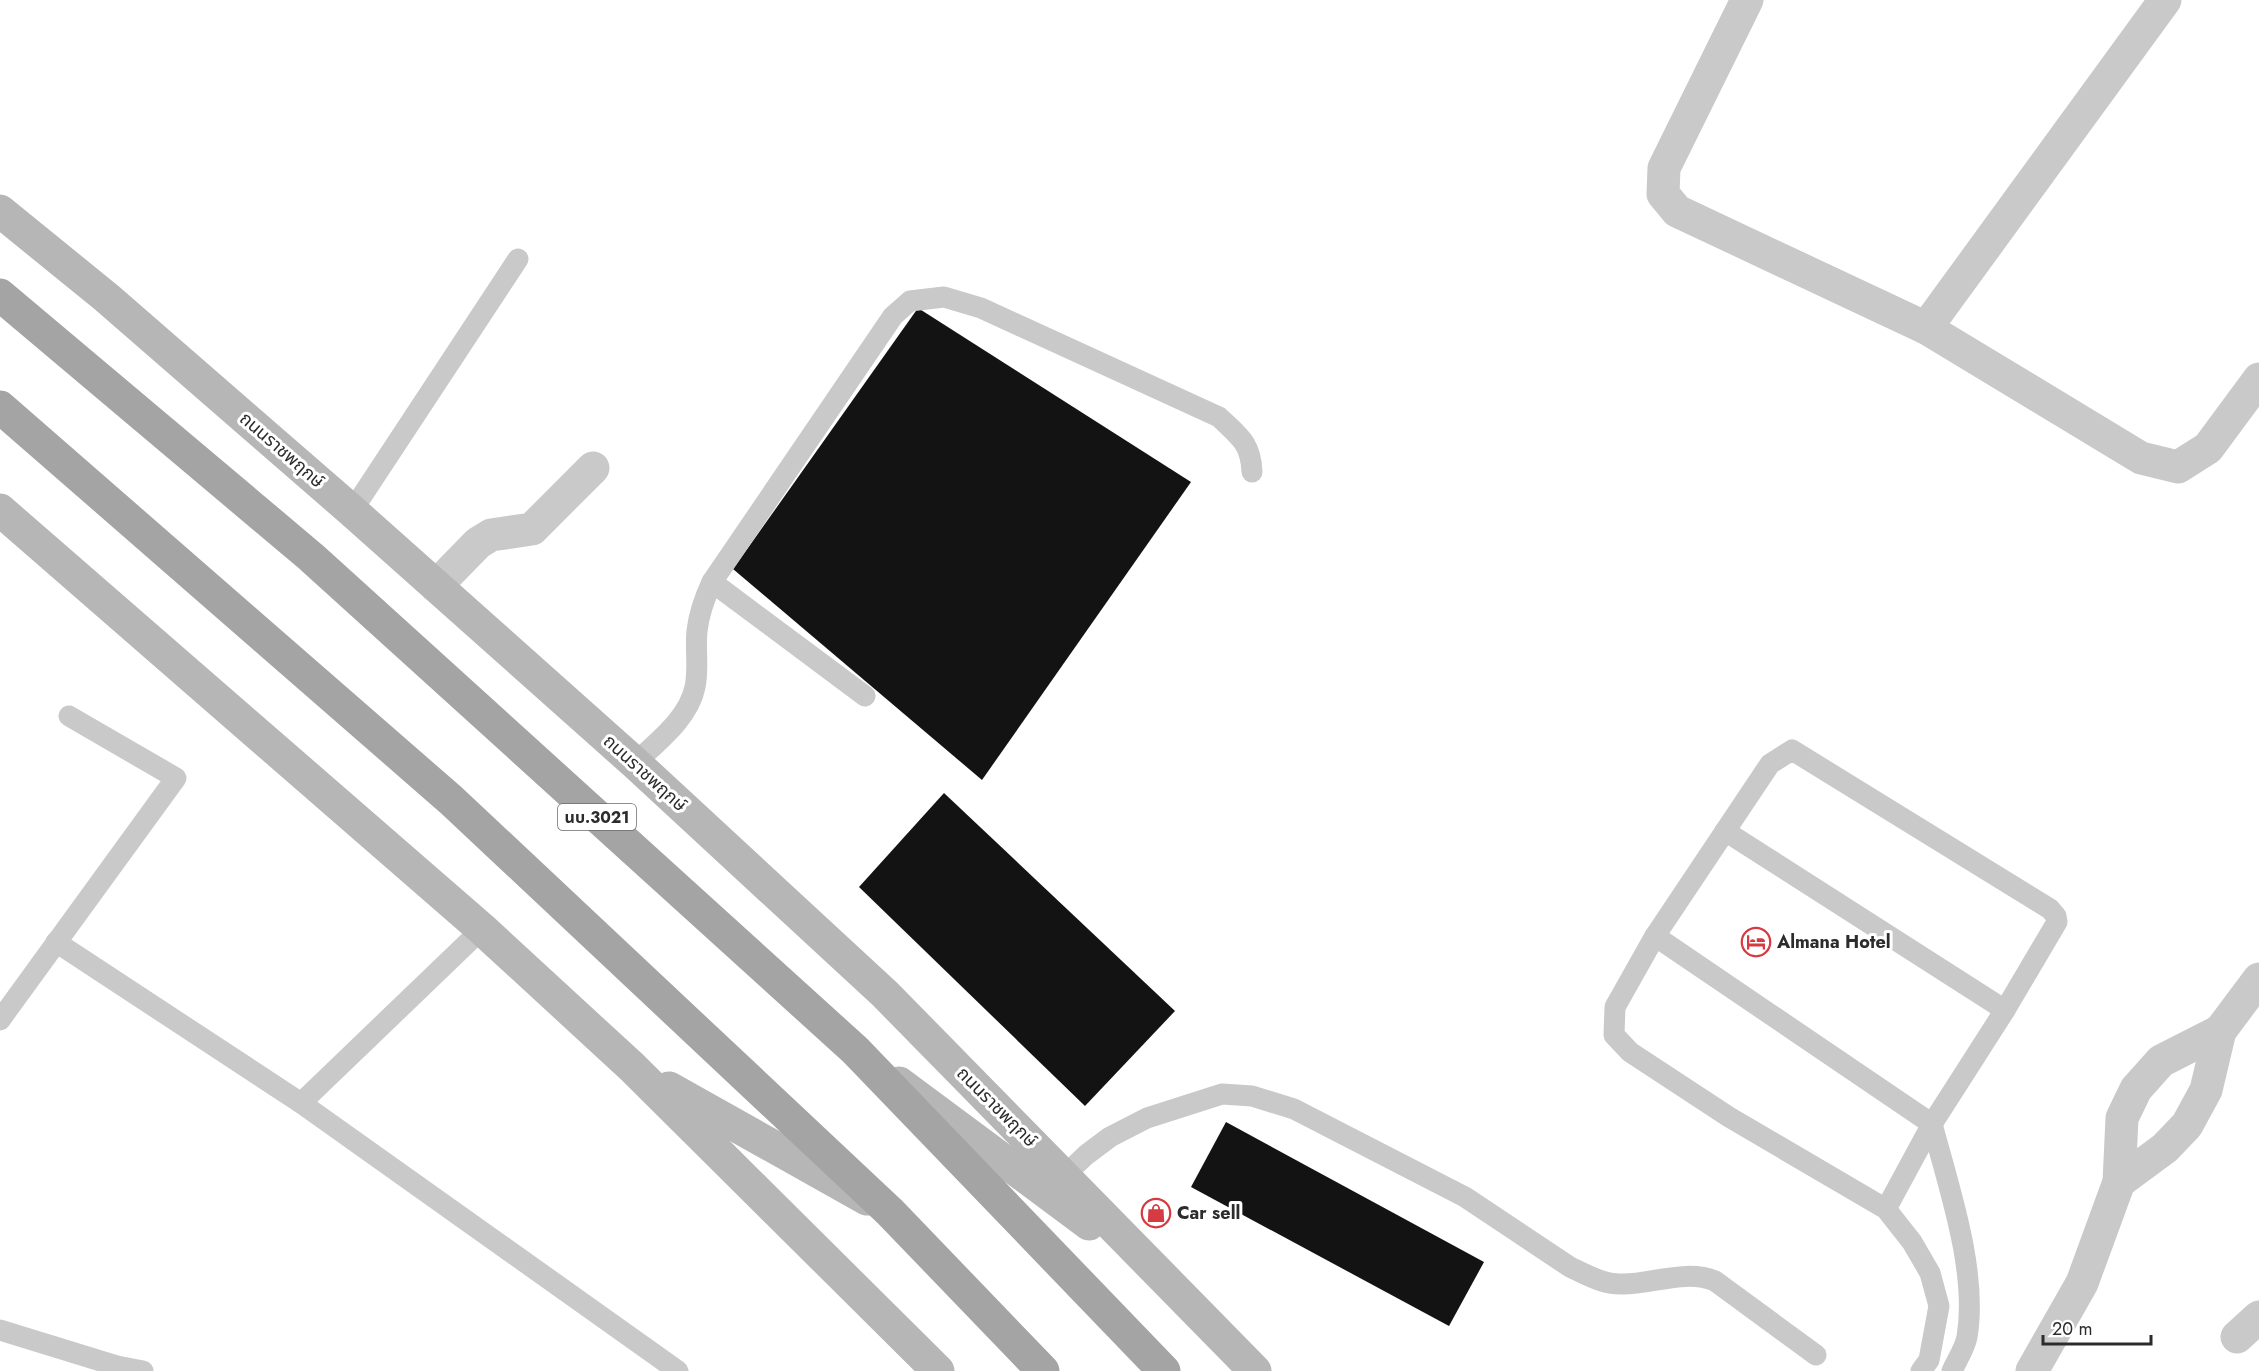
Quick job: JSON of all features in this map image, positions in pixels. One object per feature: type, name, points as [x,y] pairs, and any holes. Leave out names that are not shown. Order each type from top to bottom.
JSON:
[{"type":"main road","name":"ถนนราชพฤกษ์","points":[[0,212],[107,298],[436,586],[634,763],[885,994],[1256,1371]]},
{"type":"main road","name":"นบ.3021","points":[[0,295],[310,557],[855,1050],[1164,1371]]},
{"type":"main road","points":[[0,407],[451,800],[890,1212],[1043,1371]]},
{"type":"main road","points":[[0,510],[482,929],[632,1067],[938,1371]]},
{"type":"main road","points":[[855,1050],[1160,1276]]},
{"type":"main road","points":[[632,1067],[890,1212]]},
{"type":"street","points":[[1747,0],[1664,168],[1663,194],[1677,212],[1926,328],[2141,458],[2178,467],[2208,448],[2259,379]]},
{"type":"street","points":[[1926,328],[2165,0]]},
{"type":"street","points":[[436,586],[478,543],[491,535],[532,529],[593,468]]},
{"type":"street","points":[[2119,1182],[2165,1148],[2187,1125],[2206,1090],[2220,1031],[2259,979]]},
{"type":"street","points":[[2032,1371],[2082,1283],[2119,1182],[2122,1118],[2136,1089],[2161,1061],[2220,1031]]},
{"type":"lane","points":[[351,511],[518,259]]},
{"type":"lane","points":[[634,763],[671,729],[688,705],[696,687],[697,630],[703,602],[712,582],[893,316],[910,301],[944,297],[981,308],[1219,417],[1247,444],[1252,472]]},
{"type":"lane","points":[[712,582],[865,696]]},
{"type":"lane","points":[[0,1020],[176,778],[69,716]]},
{"type":"lane","points":[[1886,1209],[1932,1125],[2054,929],[2057,922],[2056,916],[2050,909],[1792,750],[1770,764],[1655,936],[1615,1007],[1614,1035],[1630,1052],[1729,1117],[1886,1209],[1912,1242],[1930,1273],[1939,1306],[1929,1360],[1921,1371]]},
{"type":"lane","points":[[1725,831],[2005,1010]]},
{"type":"lane","points":[[302,1103],[482,929]]},
{"type":"lane","points":[[1655,936],[1932,1125],[1955,1211],[1970,1297],[1967,1340],[1952,1371]]},
{"type":"lane","points":[[56,942],[302,1103],[678,1371]]},
{"type":"lane","points":[[1065,1175],[1110,1137],[1147,1118],[1222,1094],[1252,1096],[1294,1109],[1465,1197],[1570,1267],[1588,1276],[1606,1283],[1623,1284],[1658,1279],[1704,1277],[1715,1281],[1816,1355]]},
{"type":"lane","points":[[0,1330],[117,1366],[143,1371]]},
{"type":"building","points":[[918,308],[1191,482],[982,780],[733,569]]},
{"type":"building","points":[[944,793],[1175,1011],[1085,1106],[859,887]]},
{"type":"building","points":[[1226,1122],[1484,1262],[1449,1326],[1191,1187]]},
{"type":"place","name":"Almana Hotel","points":[[1756,942]]},
{"type":"place","name":"Car sell","points":[[1156,1213]]}]
